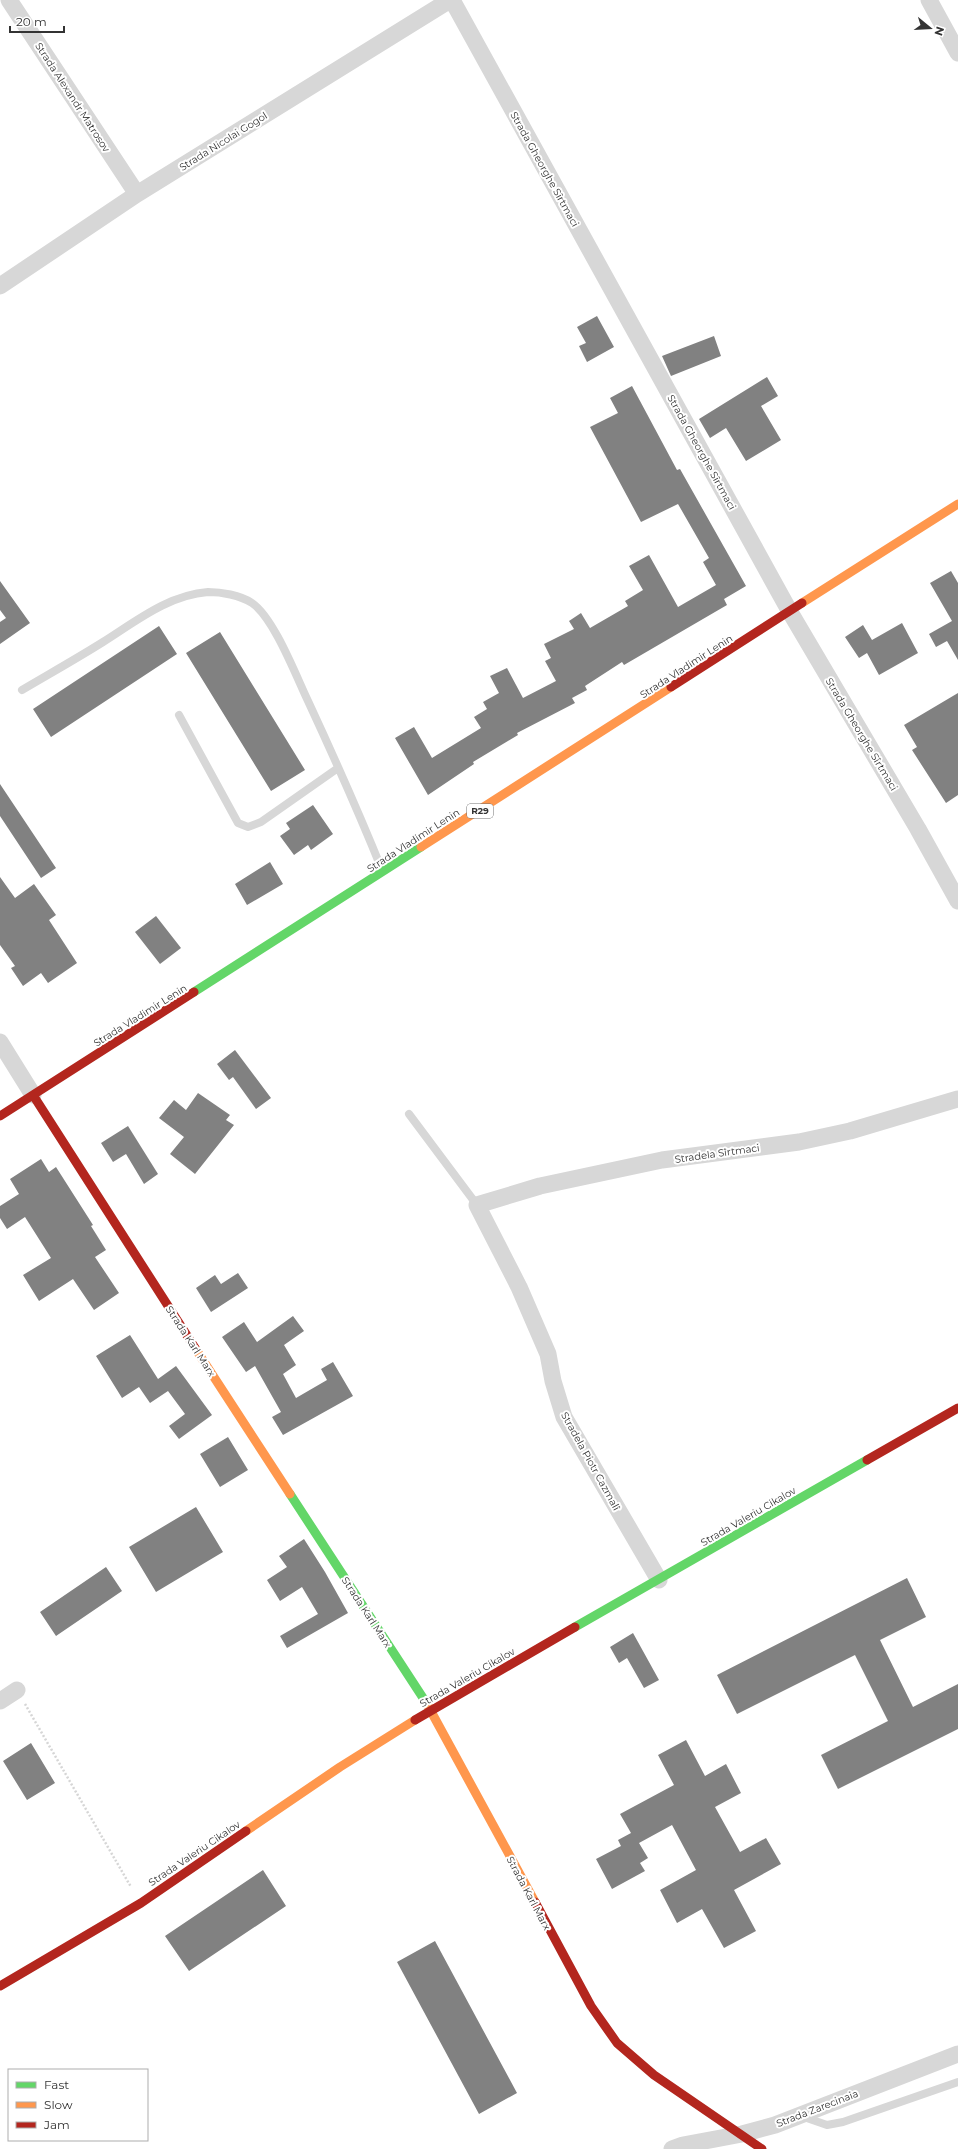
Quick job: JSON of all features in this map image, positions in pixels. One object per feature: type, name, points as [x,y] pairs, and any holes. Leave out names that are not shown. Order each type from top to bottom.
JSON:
[{"type":"street","name":"Strada Alexandr Matrosov","points":[[9,0],[137,194]]},
{"type":"street","name":"Strada Nicolai Gogol","points":[[0,286],[137,194],[451,0]]},
{"type":"street","name":"Strada Gheorghe Sîrtmaci","points":[[451,0],[790,612],[918,829],[958,901]]},
{"type":"street","points":[[929,0],[958,53]]},
{"type":"street","name":"Strada Vladimir Lenin","points":[[0,1116],[383,873],[958,504]]},
{"type":"street","name":"Strada Karl Marx","points":[[0,1042],[234,1409],[431,1710],[604,2028],[621,2048],[652,2073],[762,2149]]},
{"type":"street","name":"Stradela Sîrtmaci","points":[[477,1206],[540,1186],[662,1160],[799,1142],[843,1133],[958,1099]]},
{"type":"street","name":"Stradela Piotr Cazmalî","points":[[477,1206],[519,1287],[548,1354],[553,1381],[564,1417],[660,1580]]},
{"type":"street","name":"Strada Valeriu Cikalov","points":[[0,1986],[141,1903],[340,1767],[431,1710],[958,1408]]},
{"type":"street","points":[[0,1701],[17,1690]]},
{"type":"street","name":"Strada Zarecinaia","points":[[682,2148],[742,2134],[800,2115],[958,2054]]},
{"type":"lane","points":[[22,690],[102,643],[155,608],[185,597],[208,592],[227,594],[252,603],[269,620],[338,768],[383,873]]},
{"type":"lane","points":[[179,715],[238,823],[248,828],[261,822],[338,768]]},
{"type":"lane","points":[[410,1114],[477,1206]]},
{"type":"lane","points":[[800,2115],[817,2122],[827,2124],[843,2122],[958,2082]]},
{"type":"path","points":[[17,1690],[141,1903]]},
{"type":"building","points":[[597,316],[614,347],[587,362],[579,346],[586,343],[577,327]]},
{"type":"building","points":[[714,336],[721,356],[671,376],[662,356]]},
{"type":"building","points":[[767,377],[778,396],[761,406],[781,440],[746,461],[726,428],[710,438],[699,419]]},
{"type":"building","points":[[632,386],[677,470],[680,469],[746,586],[724,599],[727,605],[624,665],[622,662],[585,686],[587,690],[572,698],[575,703],[517,733],[518,735],[473,762],[474,764],[428,795],[395,738],[414,727],[432,758],[481,728],[474,717],[487,709],[483,702],[499,693],[490,676],[507,668],[523,698],[556,681],[545,661],[551,658],[544,644],[574,629],[569,621],[581,613],[590,628],[628,606],[625,601],[643,590],[629,566],[649,555],[678,607],[716,585],[703,562],[709,558],[678,504],[641,522],[590,427],[618,413],[610,398]]},
{"type":"building","points":[[951,571],[958,583],[958,660],[947,641],[936,647],[929,634],[952,621],[930,583]]},
{"type":"building","points":[[0,581],[30,623],[0,644],[0,622],[6,618],[0,610]]},
{"type":"building","points":[[902,623],[918,653],[879,675],[867,653],[859,658],[845,637],[863,625],[872,640]]},
{"type":"building","points":[[159,626],[177,654],[51,737],[33,709]]},
{"type":"building","points":[[220,632],[305,770],[271,791],[186,653]]},
{"type":"building","points":[[958,693],[958,795],[946,803],[912,750],[917,747],[904,725]]},
{"type":"building","points":[[0,784],[56,868],[41,878],[0,816]]},
{"type":"building","points":[[313,805],[333,834],[311,850],[308,845],[294,855],[280,836],[290,829],[286,823]]},
{"type":"building","points":[[270,862],[283,884],[247,905],[235,884]]},
{"type":"building","points":[[0,877],[15,898],[34,884],[56,915],[49,920],[77,963],[48,983],[41,973],[23,986],[11,968],[15,966],[0,945]]},
{"type":"building","points":[[156,916],[181,948],[160,964],[135,932]]},
{"type":"building","points":[[235,1050],[271,1098],[256,1109],[233,1077],[229,1080],[217,1064]]},
{"type":"building","points":[[198,1093],[230,1115],[226,1120],[234,1125],[195,1174],[170,1154],[184,1137],[159,1118],[174,1100],[186,1110]]},
{"type":"building","points":[[128,1126],[158,1174],[144,1184],[126,1154],[113,1162],[101,1143]]},
{"type":"building","points":[[41,1159],[49,1172],[56,1167],[93,1225],[91,1226],[106,1250],[95,1257],[119,1293],[94,1310],[73,1279],[39,1301],[23,1275],[51,1258],[25,1217],[7,1229],[0,1218],[0,1206],[19,1194],[10,1179]]},
{"type":"building","points":[[238,1273],[248,1288],[211,1312],[196,1288],[215,1275],[221,1284]]},
{"type":"building","points":[[293,1316],[304,1331],[284,1345],[296,1365],[283,1374],[296,1398],[327,1380],[321,1369],[333,1362],[353,1396],[283,1435],[272,1417],[281,1412],[255,1366],[246,1372],[222,1337],[244,1322],[257,1342]]},
{"type":"building","points":[[130,1335],[158,1379],[176,1366],[212,1415],[179,1439],[169,1426],[185,1414],[168,1391],[150,1403],[139,1387],[122,1398],[96,1356]]},
{"type":"building","points":[[228,1437],[248,1470],[220,1487],[200,1454]]},
{"type":"building","points":[[196,1507],[223,1552],[156,1592],[129,1547]]},
{"type":"building","points":[[304,1539],[348,1613],[287,1648],[280,1636],[318,1614],[302,1587],[280,1601],[267,1580],[287,1567],[279,1556]]},
{"type":"building","points":[[106,1567],[122,1591],[56,1636],[40,1612]]},
{"type":"building","points":[[907,1578],[926,1617],[880,1640],[913,1707],[958,1684],[958,1729],[838,1789],[821,1755],[888,1721],[855,1655],[737,1714],[717,1675]]},
{"type":"building","points":[[633,1633],[659,1680],[644,1688],[627,1658],[619,1663],[610,1647]]},
{"type":"building","points":[[686,1740],[705,1776],[726,1764],[741,1793],[715,1807],[740,1852],[766,1838],[781,1864],[734,1890],[756,1931],[724,1948],[702,1909],[677,1923],[660,1890],[696,1870],[672,1825],[639,1843],[648,1858],[640,1863],[645,1871],[612,1889],[596,1859],[621,1846],[618,1840],[631,1833],[620,1814],[674,1785],[658,1755]]},
{"type":"building","points":[[31,1743],[55,1783],[27,1800],[3,1761]]},
{"type":"building","points":[[263,1870],[286,1906],[189,1971],[165,1936]]},
{"type":"building","points":[[435,1941],[517,2093],[479,2114],[397,1962]]},
{"type":"traffic: fast","points":[[194,992],[421,847]]},
{"type":"traffic: fast","points":[[575,1627],[867,1460]]},
{"type":"traffic: fast","points":[[290,1494],[427,1704]]},
{"type":"traffic: slow","points":[[802,603],[958,504]]},
{"type":"traffic: slow","points":[[421,847],[671,687]]},
{"type":"traffic: slow","points":[[195,1348],[290,1494]]},
{"type":"traffic: slow","points":[[427,1704],[535,1902]]},
{"type":"traffic: slow","points":[[246,1831],[340,1767],[415,1720]]},
{"type":"traffic: jam","points":[[671,687],[802,603]]},
{"type":"traffic: jam","points":[[0,1116],[194,992]]},
{"type":"traffic: jam","points":[[33,1095],[195,1348]]},
{"type":"traffic: jam","points":[[867,1460],[958,1408]]},
{"type":"traffic: jam","points":[[415,1720],[575,1627]]},
{"type":"traffic: jam","points":[[0,1986],[141,1903],[246,1831]]},
{"type":"traffic: jam","points":[[535,1902],[591,2006],[617,2043],[654,2075],[762,2149]]}]
